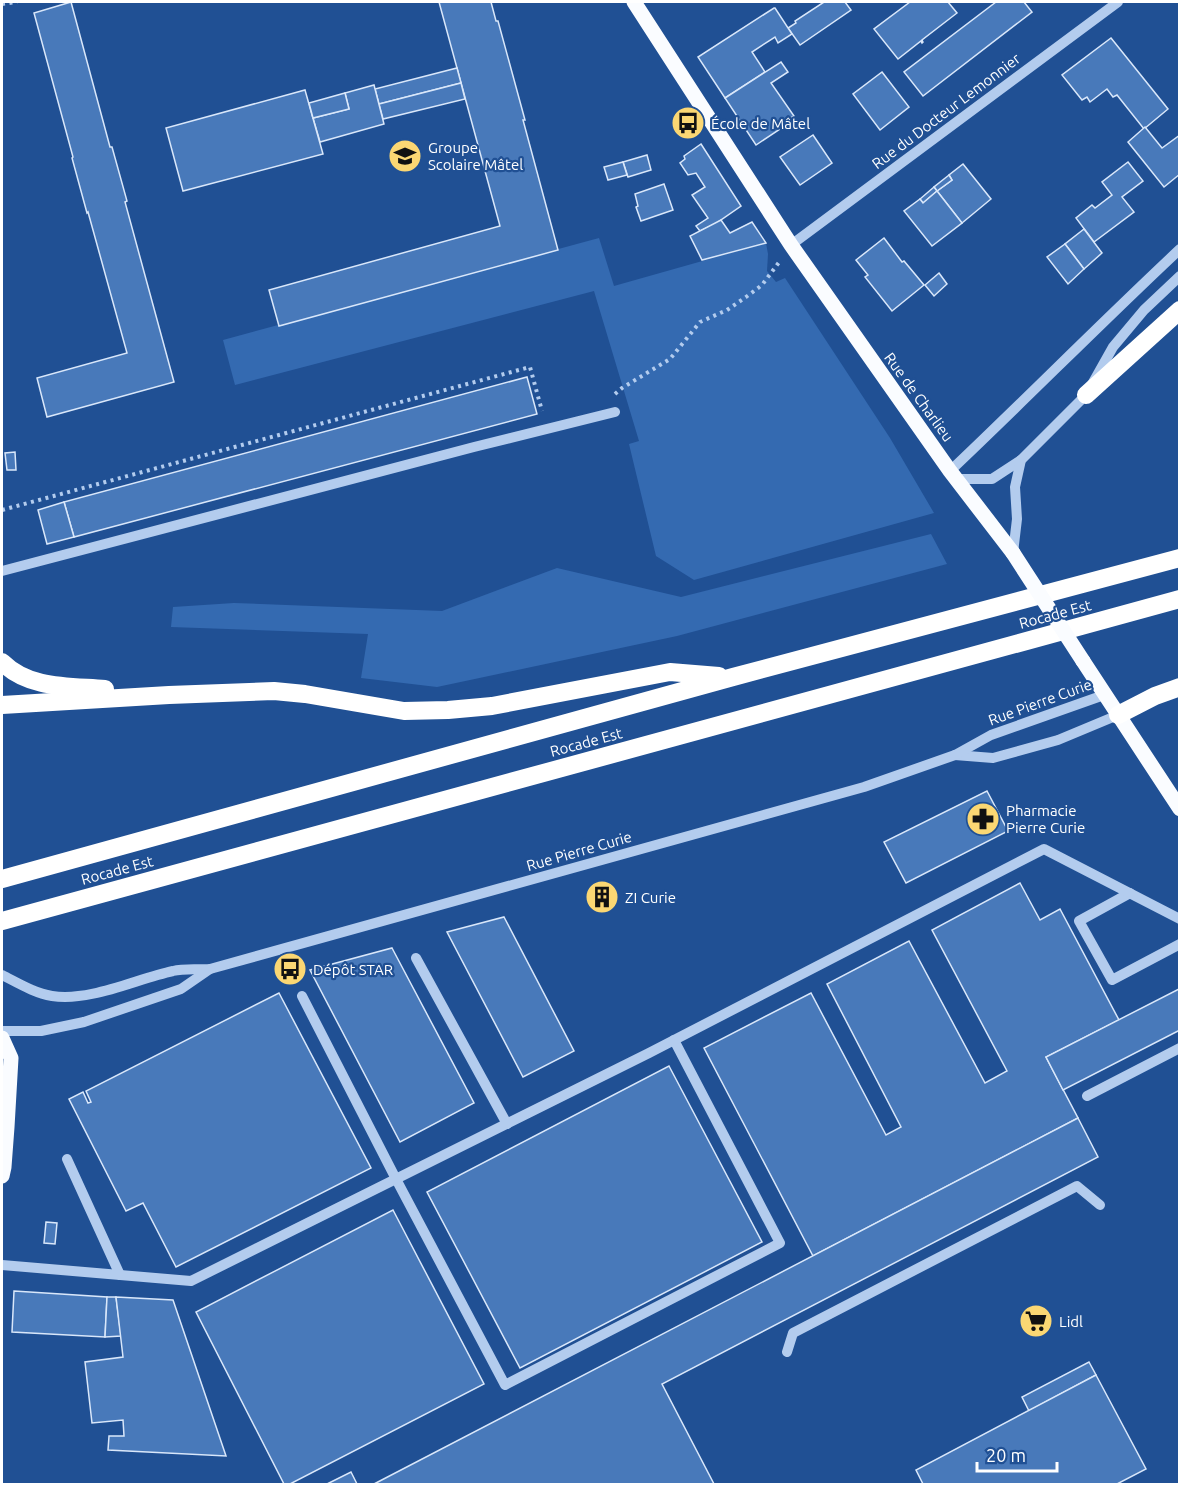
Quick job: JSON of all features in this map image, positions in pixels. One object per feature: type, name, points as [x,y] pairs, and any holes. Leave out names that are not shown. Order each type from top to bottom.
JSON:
[{"type":"highway","points":[[1086,395],[1179,310]]},
{"type":"highway","name":"Rocade Est","points":[[2,879],[733,677],[1179,558]]},
{"type":"highway","name":"Rocade Est","points":[[2,921],[1179,599]]},
{"type":"highway","points":[[2,662],[23,678],[45,684],[169,694]]},
{"type":"highway","points":[[2,705],[169,694],[274,691],[404,711],[448,710],[492,706],[670,672],[733,677]]},
{"type":"highway","points":[[1118,715],[1155,696],[1179,687]]},
{"type":"main road","name":"Rue de Charlieu","points":[[634,2],[791,245],[953,475],[1013,553],[1179,809]]},
{"type":"main road","points":[[2,1038],[11,1058],[2,1176]]},
{"type":"street","name":"Rue du Docteur Lemonnier","points":[[791,245],[1118,2]]},
{"type":"street","points":[[1179,249],[997,427],[953,475],[974,480],[992,479],[1021,460],[1086,395],[1113,347],[1144,310],[1179,276]]},
{"type":"street","points":[[2,571],[615,412]]},
{"type":"street","points":[[1013,553],[1017,519],[1015,488],[1021,460]]},
{"type":"street","name":"Rue Pierre Curie","points":[[2,975],[39,992],[64,997],[87,996],[176,970],[210,969],[864,787],[955,755],[991,735],[1104,695]]},
{"type":"street","name":"Rue Pierre Curie","points":[[955,755],[993,758],[1058,740],[1118,715]]},
{"type":"street","points":[[2,1265],[191,1281],[674,1040],[1044,849],[1179,919]]},
{"type":"street","points":[[1130,893],[1079,921],[1112,980],[1179,944]]},
{"type":"street","points":[[416,958],[507,1124]]},
{"type":"street","name":"Rue Pierre Curie","points":[[2,1031],[41,1031],[84,1022],[181,989],[210,969]]},
{"type":"street","points":[[302,996],[506,1385],[780,1243],[674,1040]]},
{"type":"street","points":[[1087,1096],[1179,1048]]},
{"type":"street","points":[[68,1159],[120,1275]]},
{"type":"street","points":[[787,1352],[793,1333],[1077,1186],[1100,1205]]},
{"type":"path","points":[[2,4],[17,2]]},
{"type":"path","points":[[615,412],[613,400],[615,394],[670,358],[700,322],[727,310],[762,285],[791,245]]},
{"type":"path","points":[[2,510],[530,367],[547,429]]},
{"type":"shaded area","points":[[599,238],[614,286],[766,243],[767,271],[776,282],[785,278],[890,438],[934,513],[694,580],[656,556],[629,444],[639,441],[594,291],[235,385],[223,340]]},
{"type":"shaded area","points":[[931,534],[947,564],[677,636],[437,687],[361,678],[368,634],[171,627],[173,607],[234,603],[442,611],[557,568],[681,597]]},
{"type":"building","points":[[71,2],[127,201],[125,202],[174,382],[47,417],[37,378],[127,353],[34,13]]},
{"type":"building","points":[[439,2],[491,2],[525,120],[523,120],[558,250],[279,326],[269,290],[500,226]]},
{"type":"building","points":[[824,2],[845,2],[851,10],[800,45],[788,28]]},
{"type":"building","points":[[910,2],[948,2],[957,13],[922,40],[922,43],[921,41],[898,59],[874,29]]},
{"type":"building","points":[[996,2],[1024,2],[1032,12],[923,96],[904,72]]},
{"type":"building","points":[[774,8],[792,34],[778,43],[775,37],[752,52],[765,72],[725,98],[698,57]]},
{"type":"building","points":[[1111,38],[1168,109],[1144,129],[1117,95],[1113,97],[1107,89],[1090,102],[1087,97],[1082,100],[1062,75]]},
{"type":"building","points":[[781,62],[788,72],[771,83],[794,116],[784,122],[786,125],[756,145],[725,98]]},
{"type":"building","points":[[457,68],[461,83],[379,104],[375,89]]},
{"type":"building","points":[[882,72],[909,107],[880,130],[853,94]]},
{"type":"building","points":[[461,83],[465,99],[383,119],[379,104]]},
{"type":"building","points":[[374,85],[384,124],[320,142],[313,118],[349,109],[345,93]]},
{"type":"building","points":[[305,90],[323,154],[183,191],[166,128]]},
{"type":"building","points":[[345,93],[349,109],[313,118],[309,103]]},
{"type":"building","points":[[1145,127],[1162,148],[1180,135],[1180,174],[1164,187],[1128,142]]},
{"type":"building","points":[[813,135],[832,163],[800,185],[780,157]]},
{"type":"building","points":[[701,144],[741,206],[715,224],[700,231],[696,226],[708,218],[692,195],[705,187],[696,173],[688,175],[680,163],[685,159],[684,156]]},
{"type":"building","points":[[647,155],[651,170],[628,177],[623,162]]},
{"type":"building","points":[[623,162],[627,175],[608,180],[604,167]]},
{"type":"building","points":[[1128,162],[1143,181],[1122,197],[1134,212],[1094,242],[1076,218],[1092,205],[1095,208],[1112,195],[1102,182]]},
{"type":"building","points":[[963,164],[991,199],[962,223],[937,191],[952,180],[949,175]]},
{"type":"building","points":[[949,175],[952,180],[937,191],[934,187]]},
{"type":"building","points":[[664,184],[673,210],[641,221],[636,207],[638,206],[635,194]]},
{"type":"building","points":[[934,187],[937,191],[923,203],[920,199]]},
{"type":"building","points":[[937,191],[962,223],[932,246],[904,211],[920,199],[923,203]]},
{"type":"building","points":[[721,220],[730,233],[752,222],[766,243],[702,260],[690,236]]},
{"type":"building","points":[[1084,229],[1102,253],[1084,269],[1065,244]]},
{"type":"building","points":[[884,238],[902,262],[904,261],[924,285],[892,311],[865,277],[868,275],[856,260]]},
{"type":"building","points":[[1065,244],[1084,269],[1068,284],[1047,257]]},
{"type":"building","points":[[939,273],[947,284],[934,296],[925,285]]},
{"type":"building","points":[[527,377],[537,414],[74,537],[64,502]]},
{"type":"building","points":[[15,452],[16,470],[7,470],[5,453]]},
{"type":"building","points":[[64,502],[74,537],[47,544],[38,510]]},
{"type":"building","points":[[987,791],[1008,831],[906,883],[884,842]]},
{"type":"building","points":[[1020,883],[1040,920],[1060,909],[1119,1020],[1046,1057],[1078,1118],[813,1256],[704,1048],[811,993],[886,1135],[901,1127],[827,984],[909,941],[985,1083],[1007,1071],[932,930]]},
{"type":"building","name":"ZI Curie","points":[[611,887],[615,901],[593,907],[589,893]]},
{"type":"building","points":[[504,917],[574,1051],[523,1077],[447,932]]},
{"type":"building","points":[[392,948],[474,1103],[400,1142],[310,970]]},
{"type":"building","points":[[1179,989],[1180,1030],[1063,1090],[1046,1057]]},
{"type":"building","points":[[279,993],[371,1168],[176,1267],[143,1203],[126,1211],[69,1099],[83,1092],[88,1103],[91,1102],[86,1091]]},
{"type":"building","points":[[669,1066],[762,1242],[520,1368],[427,1192]]},
{"type":"building","points":[[1078,1118],[1098,1157],[662,1384],[714,1484],[374,1484]]},
{"type":"building","points":[[393,1210],[484,1384],[290,1484],[284,1484],[196,1312]]},
{"type":"building","points":[[46,1222],[57,1223],[55,1244],[44,1243]]},
{"type":"building","points":[[14,1291],[107,1297],[105,1337],[12,1332]]},
{"type":"building","points":[[107,1297],[116,1297],[121,1336],[105,1337]]},
{"type":"building","points":[[116,1297],[173,1300],[226,1456],[108,1450],[109,1436],[124,1436],[123,1420],[92,1423],[85,1362],[123,1357]]},
{"type":"building","points":[[1089,1362],[1096,1375],[1029,1411],[1022,1397]]},
{"type":"building","points":[[1096,1375],[1146,1469],[1117,1484],[923,1484],[916,1470]]},
{"type":"building","points":[[351,1472],[357,1484],[327,1484]]},
{"type":"place","name":"École de Mâtel","points":[[688,123]]},
{"type":"place","name":"Groupe Scolaire Mâtel","points":[[405,156]]},
{"type":"place","name":"Pharmacie Pierre Curie","points":[[983,819]]},
{"type":"place","name":"ZI Curie","points":[[602,897]]},
{"type":"place","name":"Dépôt STAR","points":[[290,969]]},
{"type":"place","name":"Lidl","points":[[1036,1321]]}]
